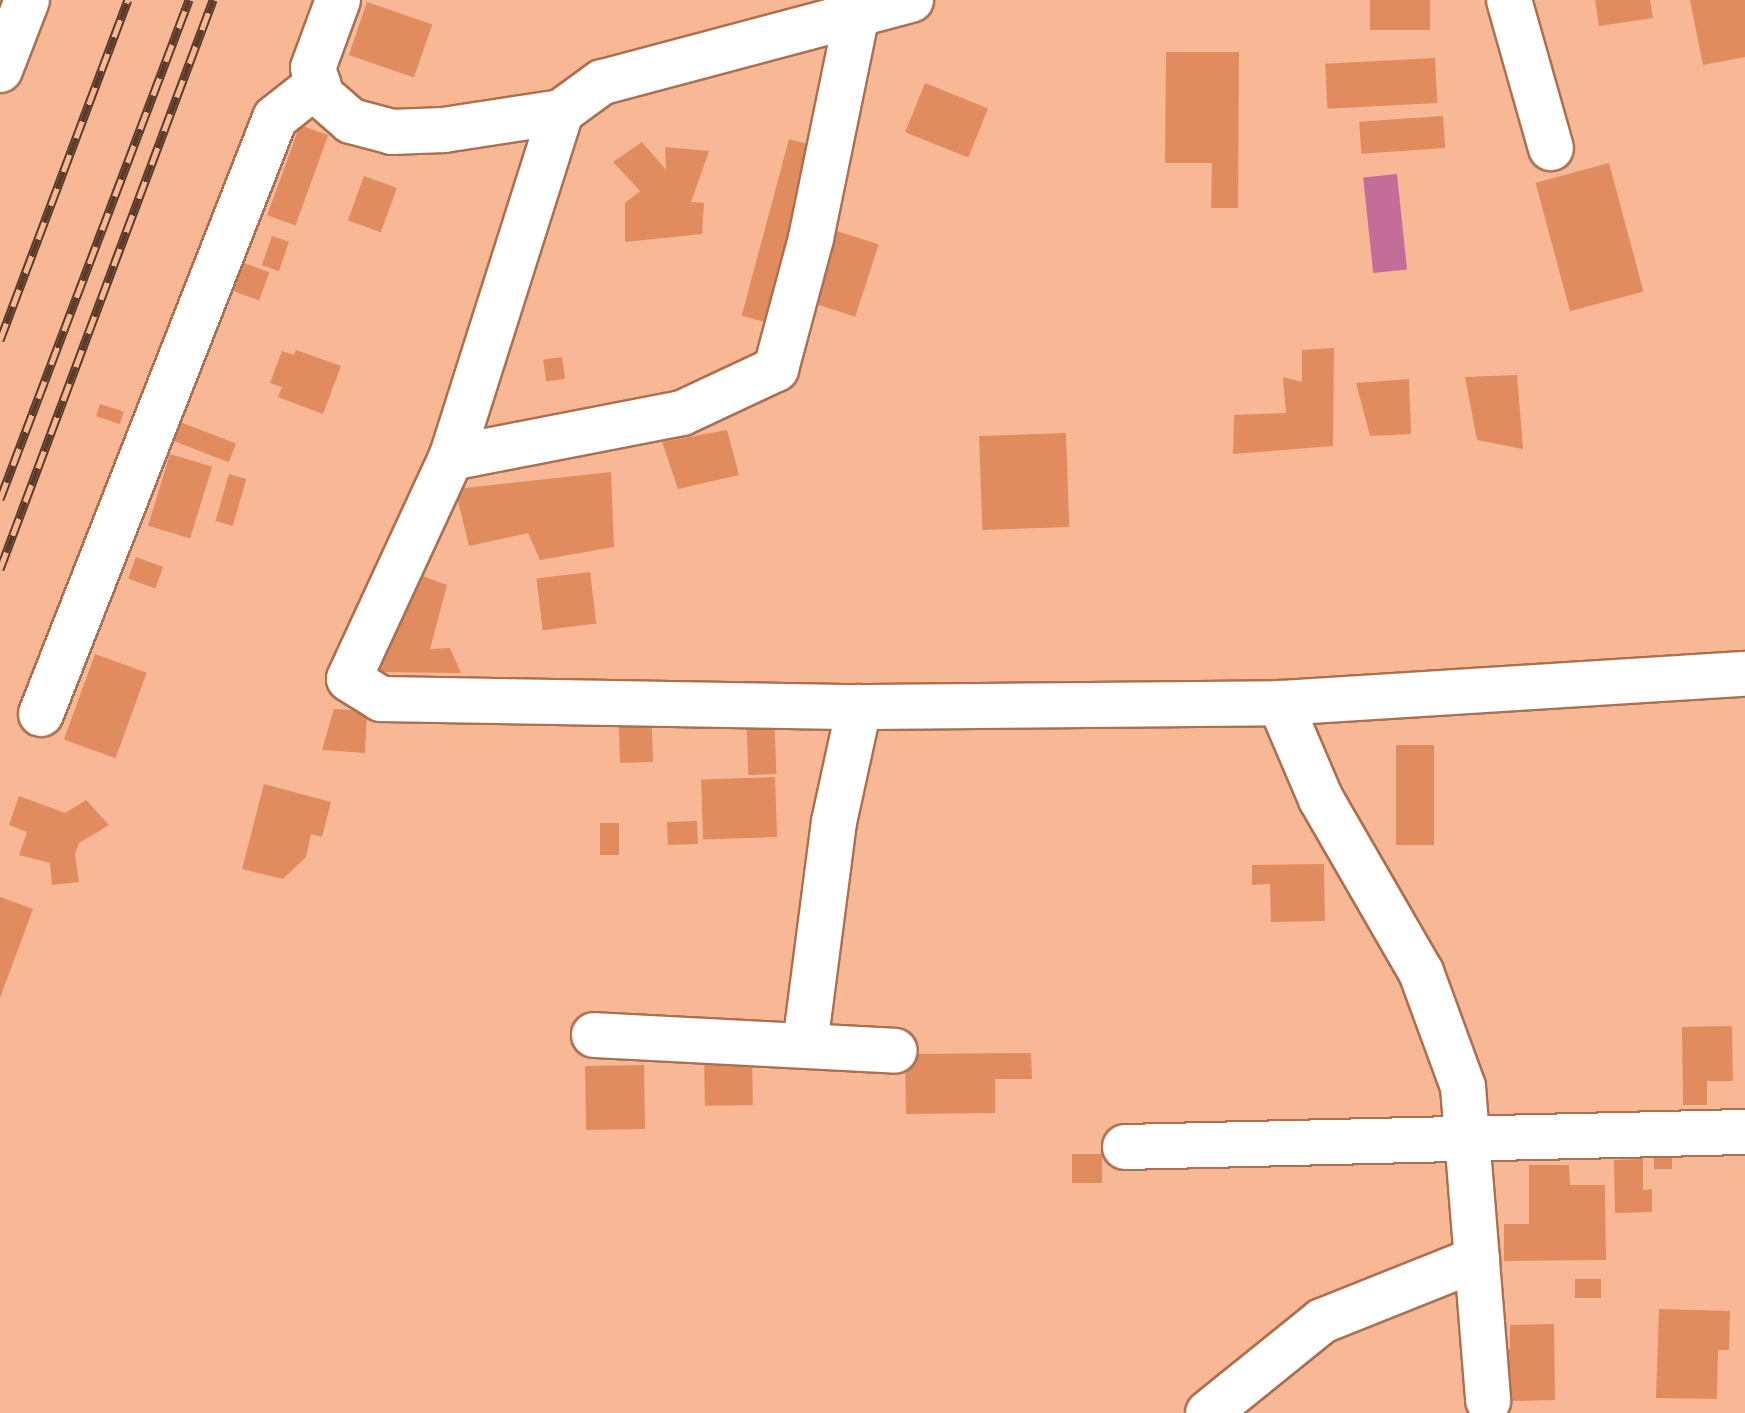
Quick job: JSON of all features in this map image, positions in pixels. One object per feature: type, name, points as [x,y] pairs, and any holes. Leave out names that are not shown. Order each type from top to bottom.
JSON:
[{"type":"street","points":[[0,70],[27,0]]},
{"type":"street","points":[[338,0],[313,68],[321,95],[351,121],[392,132],[444,130],[561,112],[602,82],[856,18],[911,0]]},
{"type":"street","points":[[1509,0],[1551,148]]},
{"type":"street","points":[[451,458],[682,413],[776,369],[811,238],[856,18]]},
{"type":"street","points":[[41,714],[275,118],[318,84]]},
{"type":"street","points":[[561,112],[451,458],[349,679],[381,699],[859,707],[1280,703],[1745,674]]},
{"type":"street","points":[[1280,703],[1321,799],[1421,972],[1463,1087],[1488,1401]]},
{"type":"street","points":[[805,1045],[834,822],[859,707]]},
{"type":"street","points":[[594,1035],[895,1051]]},
{"type":"street","points":[[1125,1147],[1745,1132]]},
{"type":"street","points":[[1208,1413],[1322,1321],[1477,1259]]},
{"type":"shaded area","points":[[1397,174],[1407,269],[1373,273],[1363,178]]},
{"type":"building","points":[[1370,0],[1430,0],[1430,30],[1370,30]]},
{"type":"building","points":[[1595,0],[1650,0],[1653,18],[1599,26]]},
{"type":"building","points":[[1690,0],[1745,0],[1745,57],[1703,65]]},
{"type":"building","points":[[367,2],[432,24],[414,77],[349,55]]},
{"type":"building","points":[[1166,52],[1239,52],[1238,208],[1211,208],[1212,163],[1165,163]]},
{"type":"building","points":[[1435,58],[1437,103],[1328,109],[1325,64]]},
{"type":"building","points":[[925,83],[988,108],[968,158],[905,132]]},
{"type":"building","points":[[1443,116],[1445,148],[1361,154],[1359,122]]},
{"type":"building","points":[[300,125],[328,135],[295,225],[267,215]]},
{"type":"building","points":[[789,139],[818,147],[771,324],[742,316]]},
{"type":"building","points":[[642,142],[666,170],[665,147],[709,151],[691,202],[704,203],[702,234],[625,242],[625,203],[640,191],[613,162]]},
{"type":"building","points":[[1609,163],[1643,291],[1570,311],[1536,183]]},
{"type":"building","points":[[364,176],[397,188],[381,232],[348,220]]},
{"type":"building","points":[[834,230],[879,245],[855,317],[811,302]]},
{"type":"building","points":[[272,236],[289,242],[279,271],[262,265]]},
{"type":"building","points":[[244,263],[269,272],[259,300],[234,291]]},
{"type":"building","points":[[1334,348],[1333,446],[1233,454],[1234,415],[1286,413],[1283,377],[1302,382],[1302,350]]},
{"type":"building","points":[[296,350],[341,366],[323,414],[278,397],[282,387],[270,383],[282,351],[294,355]]},
{"type":"building","points":[[562,357],[565,379],[546,381],[543,360]]},
{"type":"building","points":[[1517,375],[1523,449],[1477,440],[1465,377]]},
{"type":"building","points":[[1409,379],[1411,434],[1370,436],[1356,383]]},
{"type":"building","points":[[100,404],[124,412],[120,424],[96,416]]},
{"type":"building","points":[[180,422],[236,444],[229,462],[173,441]]},
{"type":"building","points":[[727,430],[739,475],[678,489],[662,442]]},
{"type":"building","points":[[1066,433],[1069,527],[982,530],[979,436]]},
{"type":"building","points":[[170,454],[212,467],[190,539],[148,526]]},
{"type":"building","points":[[611,472],[614,547],[540,560],[528,533],[469,546],[455,489]]},
{"type":"building","points":[[229,474],[246,479],[233,526],[215,521]]},
{"type":"building","points":[[136,557],[163,567],[155,589],[128,579]]},
{"type":"building","points":[[401,568],[447,585],[430,649],[450,648],[461,673],[374,672]]},
{"type":"building","points":[[590,572],[596,624],[543,630],[536,579]]},
{"type":"building","points":[[95,654],[147,673],[116,758],[64,740]]},
{"type":"building","points":[[651,703],[653,762],[620,763],[618,704]]},
{"type":"building","points":[[774,708],[776,774],[748,775],[746,709]]},
{"type":"building","points":[[334,709],[367,711],[365,753],[322,750]]},
{"type":"building","points":[[1396,745],[1434,745],[1434,845],[1396,845]]},
{"type":"building","points":[[775,777],[777,837],[703,840],[701,780]]},
{"type":"building","points":[[264,784],[331,802],[322,837],[311,834],[306,857],[283,879],[242,869]]},
{"type":"building","points":[[19,796],[65,813],[86,800],[109,825],[79,843],[75,854],[79,882],[52,885],[50,863],[19,855],[27,832],[9,825]]},
{"type":"building","points":[[697,821],[698,844],[668,845],[667,822]]},
{"type":"building","points":[[600,823],[619,823],[619,855],[600,855]]},
{"type":"building","points":[[1324,864],[1325,921],[1271,922],[1270,884],[1252,885],[1252,865]]},
{"type":"building","points":[[0,897],[33,909],[0,998]]},
{"type":"building","points":[[1732,1026],[1733,1081],[1707,1081],[1707,1105],[1683,1105],[1682,1027]]},
{"type":"building","points":[[752,1053],[753,1105],[705,1106],[704,1054]]},
{"type":"building","points":[[1031,1053],[1032,1079],[995,1079],[995,1113],[906,1114],[905,1054]]},
{"type":"building","points":[[644,1065],[645,1129],[586,1130],[585,1066]]},
{"type":"building","points":[[1654,1151],[1672,1151],[1672,1169],[1654,1169]]},
{"type":"building","points":[[1072,1154],[1102,1154],[1102,1183],[1072,1183]]},
{"type":"building","points":[[1643,1159],[1643,1190],[1652,1189],[1652,1212],[1615,1213],[1614,1160]]},
{"type":"building","points":[[1529,1165],[1569,1165],[1570,1185],[1605,1185],[1606,1260],[1504,1261],[1504,1224],[1529,1224]]},
{"type":"building","points":[[1575,1279],[1601,1279],[1601,1298],[1575,1298]]},
{"type":"building","points":[[1659,1309],[1730,1311],[1729,1350],[1718,1350],[1717,1399],[1656,1398]]},
{"type":"building","points":[[1554,1324],[1555,1400],[1510,1401],[1510,1371],[1500,1371],[1500,1349],[1510,1349],[1510,1325]]},
{"type":"railway","points":[[0,340],[128,0]]},
{"type":"railway","points":[[0,499],[189,0]]},
{"type":"railway","points":[[0,569],[213,0]]}]
